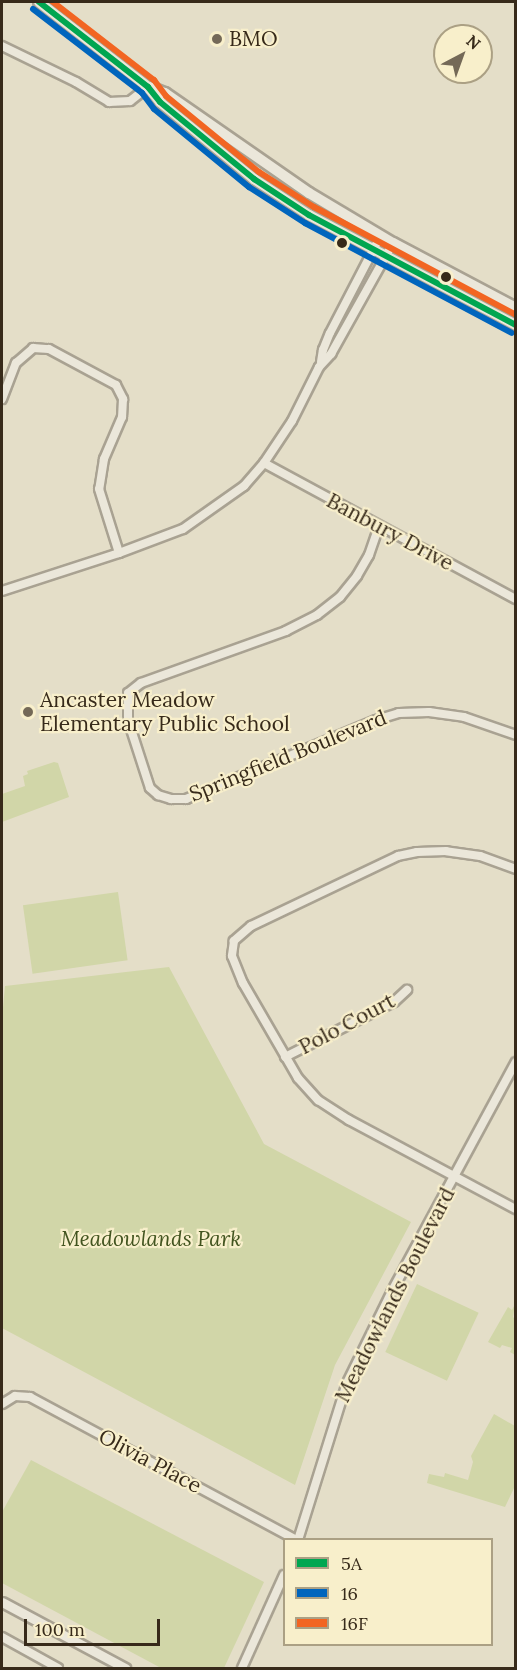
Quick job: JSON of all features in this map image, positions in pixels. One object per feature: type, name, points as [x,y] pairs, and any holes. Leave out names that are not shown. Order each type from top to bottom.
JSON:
[{"type":"main road","points":[[39,2],[148,87],[160,102],[254,179],[309,215],[516,325]]},
{"type":"main road","points":[[148,87],[165,93],[309,193],[393,243],[516,308]]},
{"type":"street","points":[[2,46],[76,82],[109,102],[130,101],[148,87]]},
{"type":"street","points":[[2,591],[183,529],[244,486],[264,464],[292,421],[321,362],[330,333],[381,235]]},
{"type":"street","points":[[321,362],[331,354],[393,243]]},
{"type":"street","points":[[2,399],[16,363],[33,348],[49,349],[116,385],[123,399],[122,417],[104,459],[99,489],[118,553]]},
{"type":"street","name":"Banbury Drive","points":[[264,464],[516,599]]},
{"type":"street","name":"Springfield Boulevard","points":[[379,526],[369,555],[357,576],[340,597],[317,615],[286,631],[141,683],[128,693],[128,720],[150,788],[158,795],[171,799],[186,799],[376,720],[399,713],[429,712],[464,717],[516,735]]},
{"type":"street","points":[[516,869],[480,856],[446,851],[417,852],[398,856],[242,932],[234,941],[232,956],[243,983],[285,1057],[298,1078],[318,1100],[349,1120],[516,1209]]},
{"type":"street","name":"Polo Court","points":[[285,1057],[394,1002],[407,990]]},
{"type":"street","name":"Meadowlands Boulevard","points":[[298,1538],[347,1383],[392,1291],[516,1062]]},
{"type":"street","name":"Olivia Place","points":[[2,1404],[15,1396],[37,1400],[296,1538]]},
{"type":"street","points":[[242,1668],[283,1579]]},
{"type":"street","points":[[2,1602],[125,1668]]},
{"type":"street","points":[[2,1637],[58,1668]]},
{"type":"green space","points":[[54,762],[58,763],[69,797],[2,822],[2,794],[25,786],[23,776],[28,774],[27,771]]},
{"type":"green space","points":[[118,892],[128,960],[33,974],[23,905]]},
{"type":"green space","name":"Meadowlands Park","points":[[169,967],[264,1144],[411,1222],[335,1365],[295,1485],[2,1328],[2,1018],[5,986]]},
{"type":"green space","points":[[417,1284],[479,1313],[447,1381],[385,1352]]},
{"type":"green space","points":[[515,1304],[513,1317],[515,1319],[515,1355],[510,1352],[512,1348],[502,1345],[500,1348],[488,1342],[508,1307],[512,1310]]},
{"type":"green space","points":[[494,1414],[515,1426],[515,1486],[505,1507],[427,1483],[429,1474],[444,1477],[445,1473],[468,1480],[473,1462],[471,1456]]},
{"type":"green space","points":[[31,1460],[264,1582],[224,1668],[161,1668],[2,1583],[2,1512]]},
{"type":"transit line","name":"5A","points":[[39,2],[148,87],[160,102],[254,179],[309,215],[516,325]]},
{"type":"transit line","name":"16F","points":[[53,2],[154,80],[166,96],[259,172],[314,207],[516,315]]},
{"type":"transit line","name":"16","points":[[33,9],[142,93],[154,109],[249,187],[305,223],[512,333]]},
{"type":"place","name":"BMO","points":[[217,39]]},
{"type":"place","name":"Ancaster Meadow Elementary Public School","points":[[28,712]]}]
